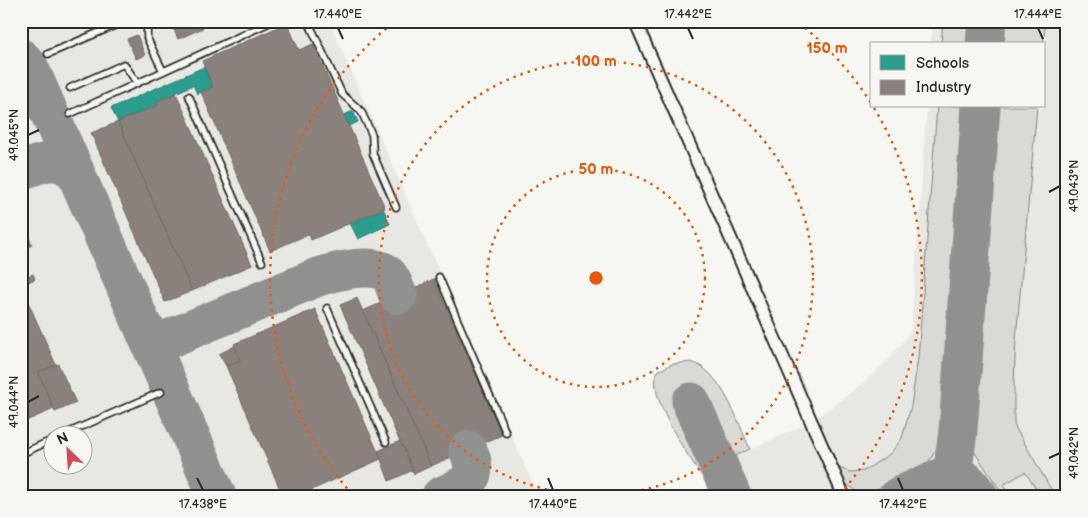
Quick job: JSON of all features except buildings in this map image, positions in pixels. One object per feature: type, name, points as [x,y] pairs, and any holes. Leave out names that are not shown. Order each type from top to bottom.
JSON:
[{"type":"street","points":[[635,21],[844,496]]},
{"type":"lane","points":[[147,21],[148,38],[163,72]]},
{"type":"lane","points":[[70,114],[272,21]]},
{"type":"lane","points":[[308,21],[342,94],[361,111],[365,119],[372,135],[373,154],[396,207]]},
{"type":"lane","points":[[48,54],[116,25]]},
{"type":"lane","points":[[70,88],[124,64],[138,83]]},
{"type":"lane","points":[[189,96],[262,262]]},
{"type":"lane","points":[[439,278],[506,432]]},
{"type":"lane","points":[[326,308],[386,442]]},
{"type":"lane","points":[[88,424],[161,392]]},
{"type":"lane","points":[[21,454],[42,445]]},
{"type":"shaded area","points":[[21,21],[329,21],[538,496],[21,496]]},
{"type":"shaded area","points":[[933,21],[1067,21],[1067,496],[740,496],[724,461],[811,422],[866,381],[891,357],[911,331],[927,108],[1046,108],[1046,42],[931,42]]},
{"type":"shaded area","points":[[943,21],[979,21],[978,42],[941,42]]},
{"type":"shaded area","points":[[1002,21],[1046,21],[1043,42],[992,42],[993,35],[1001,31]]},
{"type":"shaded area","points":[[937,108],[973,108],[951,422],[948,422],[939,445],[926,466],[870,492],[858,493],[843,481],[837,467],[850,472],[864,471],[891,453],[902,438],[911,406],[918,358]]},
{"type":"shaded area","points":[[988,108],[1037,108],[1016,339],[1014,425],[1055,496],[1035,496],[1039,493],[1025,472],[1003,485],[1010,496],[1004,496],[971,447],[968,424],[966,423]]},
{"type":"shaded area","points":[[691,362],[702,367],[720,386],[750,449],[724,461],[698,397],[691,402],[684,403],[724,496],[716,496],[698,470],[675,435],[658,398],[656,383],[658,371],[672,364]]},
{"type":"taxiway","points":[[985,42],[987,21]]},
{"type":"taxiway","points":[[21,58],[31,71],[217,496]]},
{"type":"taxiway","points":[[899,496],[939,478],[952,475],[958,431],[981,108]]},
{"type":"taxiway","points":[[21,171],[48,162],[61,163],[75,171]]},
{"type":"taxiway","points":[[145,330],[157,340],[166,340],[318,277],[354,269],[373,268],[381,270],[391,279],[398,295]]},
{"type":"taxiway","points":[[691,402],[732,496]]},
{"type":"taxiway","points":[[441,496],[469,480],[473,468],[468,450]]},
{"type":"taxiway","points":[[952,475],[965,479],[979,496]]}]
